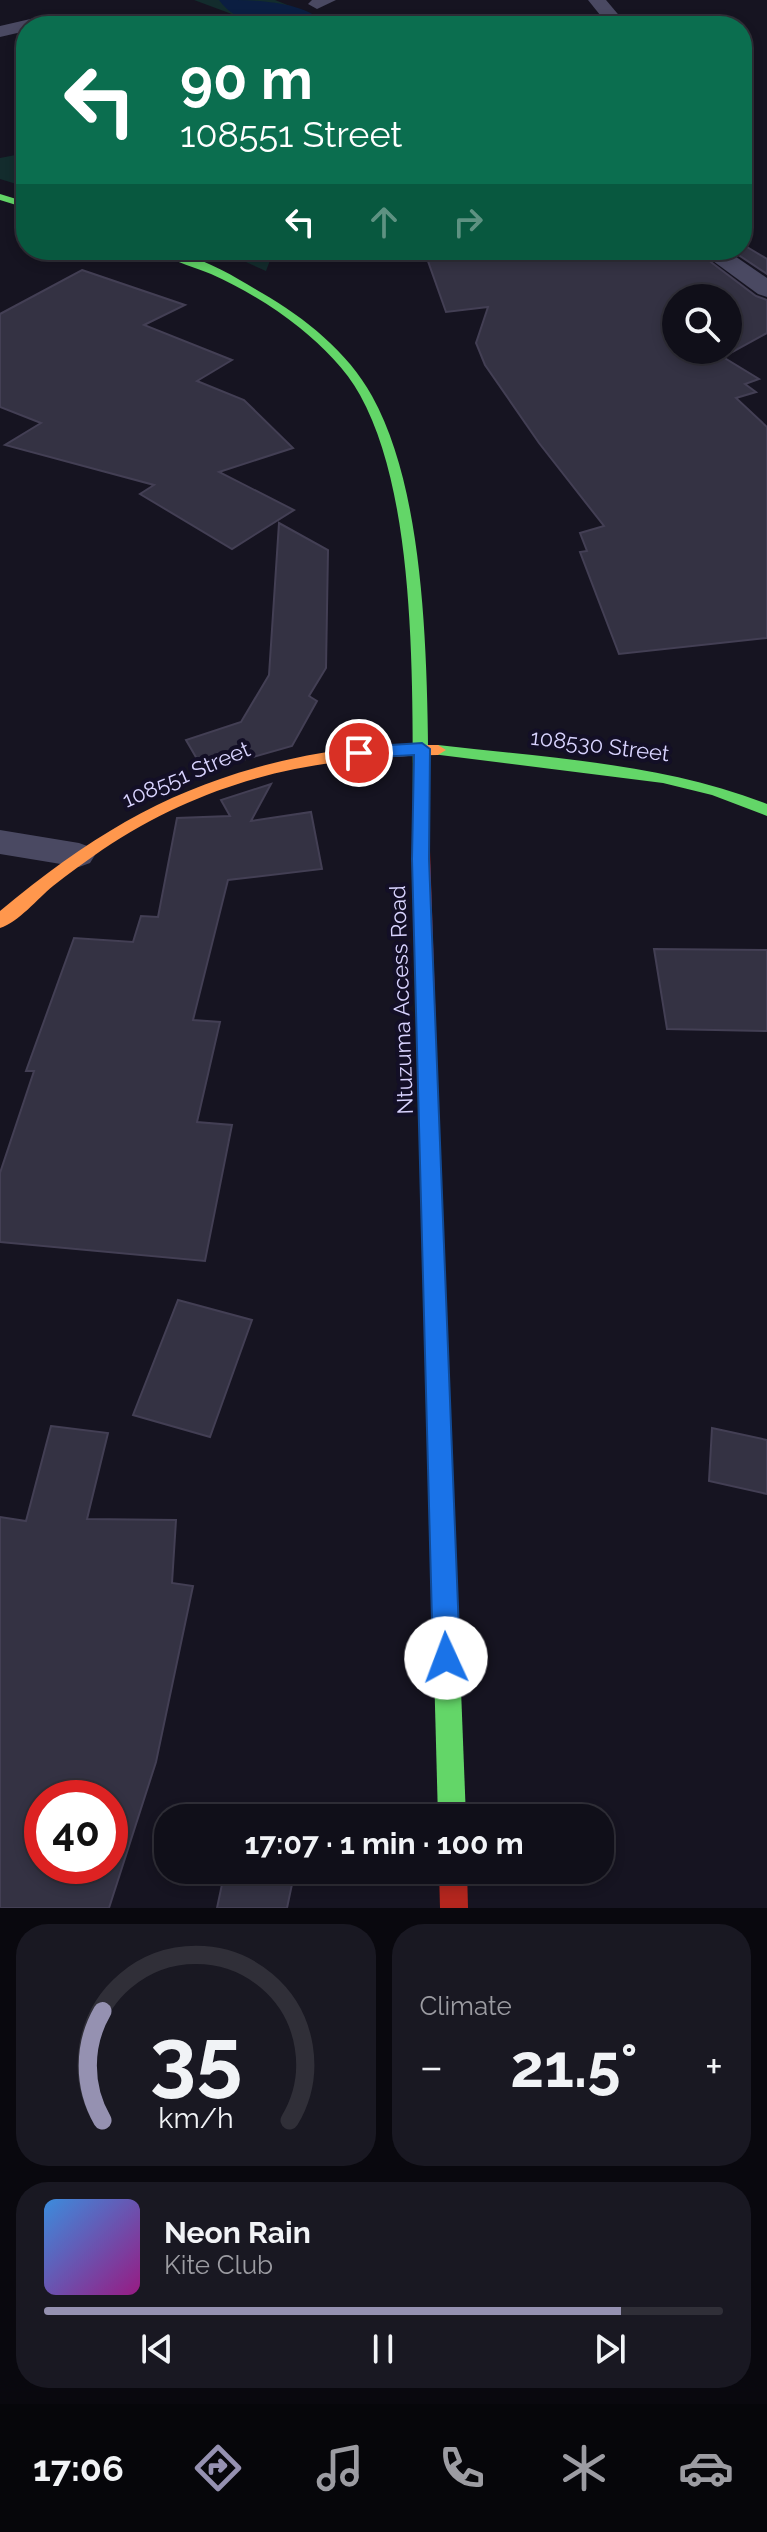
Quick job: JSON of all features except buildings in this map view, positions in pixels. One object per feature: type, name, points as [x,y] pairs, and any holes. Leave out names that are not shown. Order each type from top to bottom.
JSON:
[{"type":"street","points":[[597,0],[611,16]]},
{"type":"street","points":[[86,16],[92,6]]},
{"type":"street","name":"Ntuzuma Access Road","points":[[184,260],[240,284],[301,324],[350,375],[381,426],[400,492],[422,749],[421,859],[452,1804]]},
{"type":"street","points":[[727,260],[763,282]]},
{"type":"street","name":"108530 Street","points":[[422,749],[659,774],[727,790],[767,810]]},
{"type":"street","name":"108551 Street","points":[[0,921],[99,839],[167,803],[296,757],[422,749]]},
{"type":"street","points":[[453,1884],[454,1908]]},
{"type":"lane","points":[[0,842],[79,855]]},
{"type":"green space","points":[[194,0],[275,0],[315,16],[237,16]]},
{"type":"green space","points":[[16,155],[16,184],[0,179],[0,158]]},
{"type":"green space","points":[[241,260],[270,260],[266,271]]},
{"type":"waterway","points":[[242,0],[280,16]]},
{"type":"traffic: fast","points":[[0,197],[16,202]]},
{"type":"traffic: fast","points":[[186,260],[249,289],[302,324],[326,345],[366,395],[384,435],[398,485],[414,601],[421,821]]},
{"type":"traffic: fast","points":[[438,750],[663,777],[716,790],[767,810]]},
{"type":"traffic: fast","points":[[430,1149],[452,1804]]},
{"type":"traffic: slow","points":[[0,921],[97,845],[148,815],[201,790],[257,771],[314,758],[375,751],[438,750]]},
{"type":"traffic: jam","points":[[421,821],[430,1149]]},
{"type":"traffic: jam","points":[[453,1884],[454,1908]]},
{"type":"route","points":[[359,753],[422,749],[421,859],[446,1658]]}]
